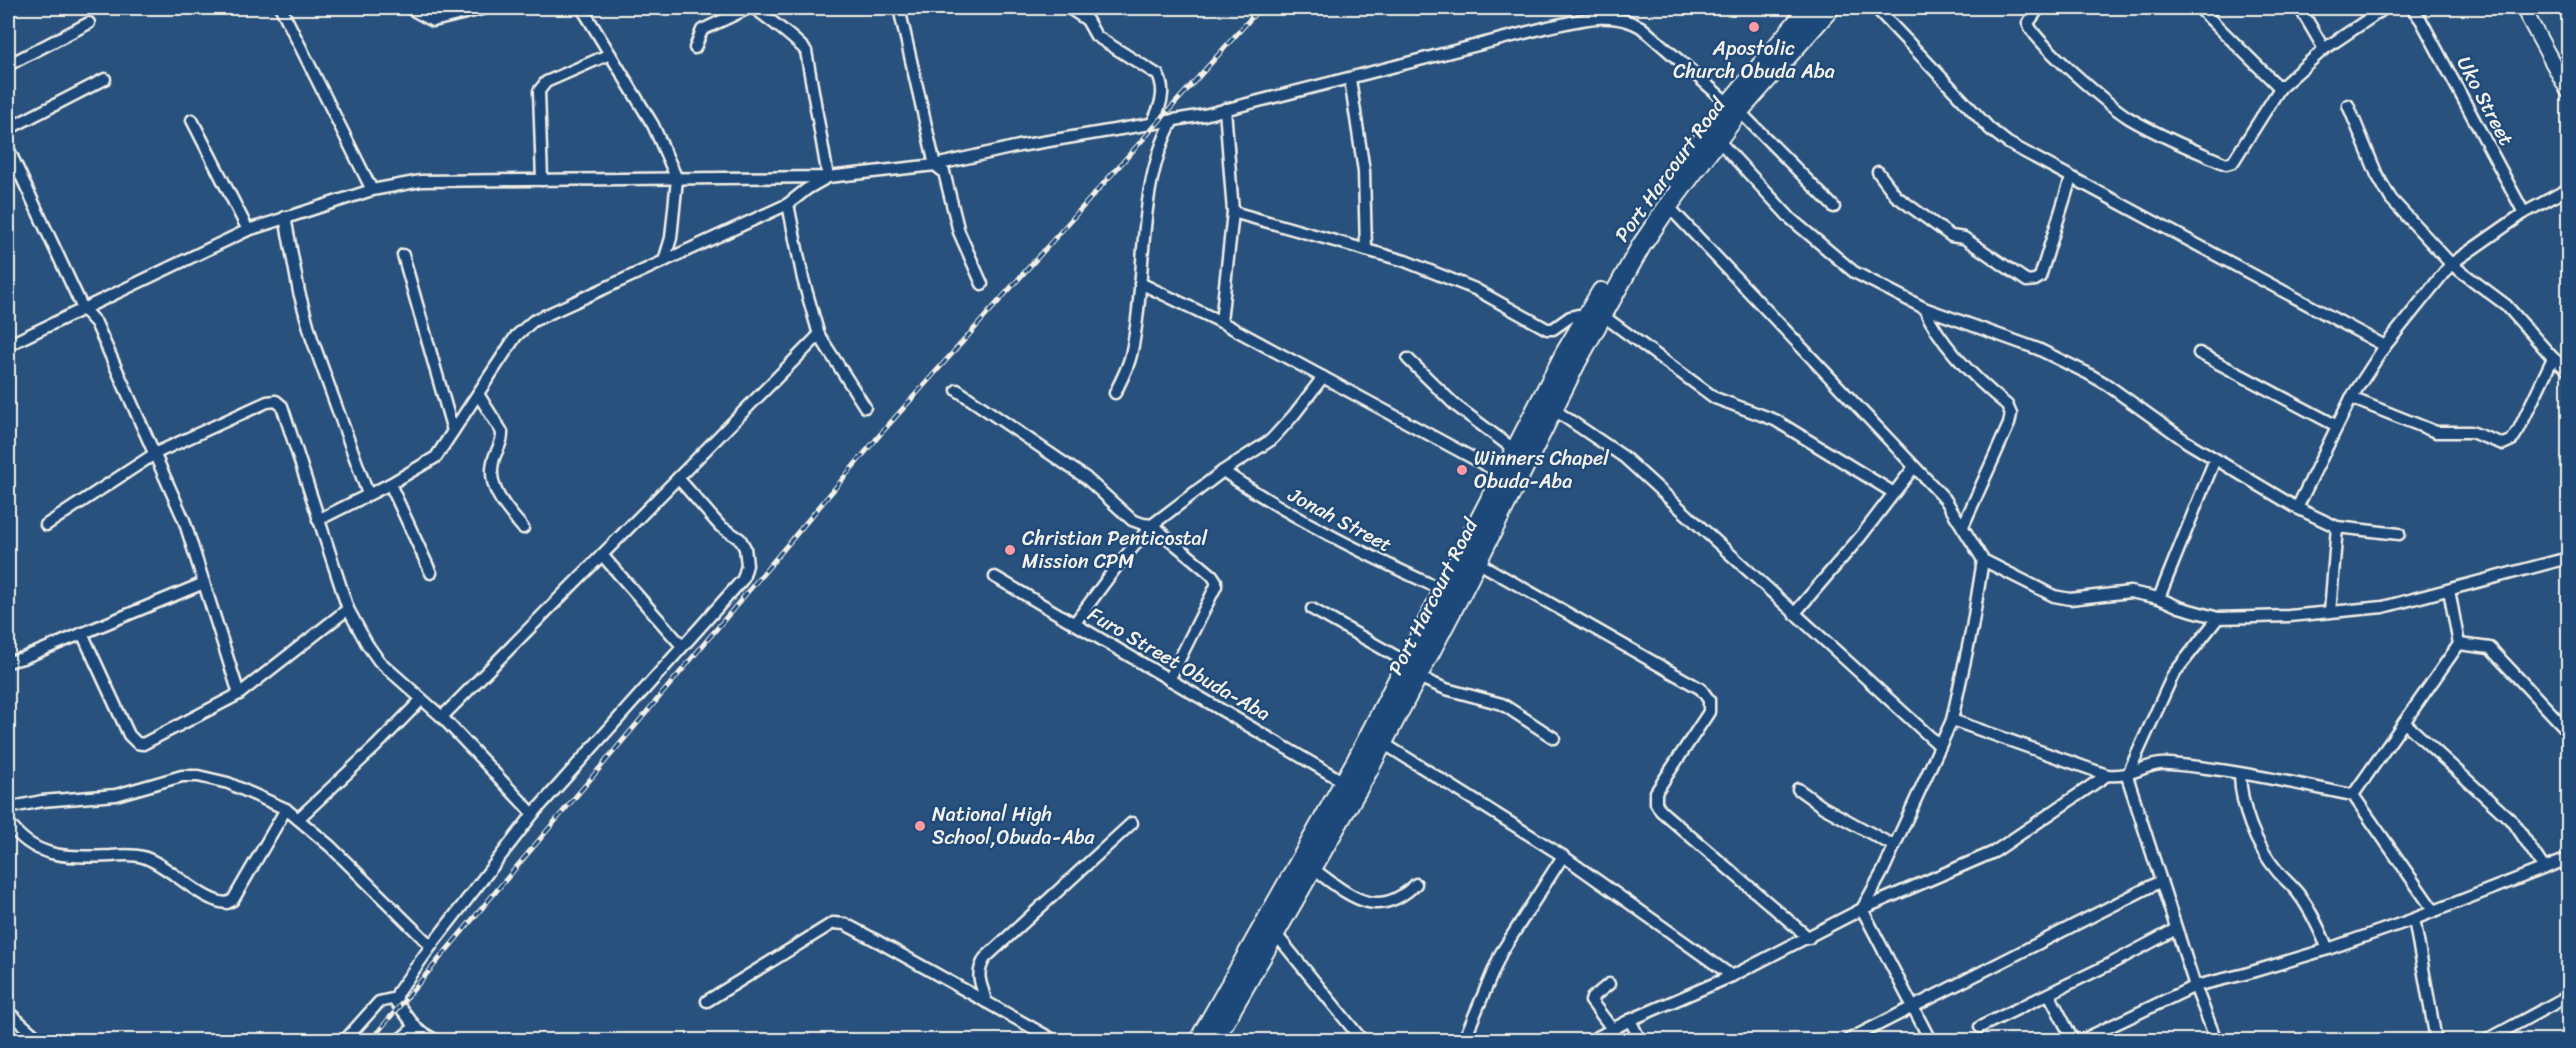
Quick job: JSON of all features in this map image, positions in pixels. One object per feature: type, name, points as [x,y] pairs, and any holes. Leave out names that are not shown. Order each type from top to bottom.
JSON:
[{"type":"highway","name":"Port Harcourt Road","points":[[1199,1041],[1344,782],[1477,562],[1553,410],[1631,238],[1691,166],[1809,8]]},
{"type":"highway","name":"Port Harcourt Road","points":[[1214,1041],[1383,743],[1445,591],[1516,452],[1594,317],[1668,206],[1691,166],[1718,140],[1734,107],[1830,8]]},
{"type":"street","points":[[281,8],[372,190]]},
{"type":"street","points":[[411,9],[433,21],[486,8]]},
{"type":"street","points":[[582,8],[653,125],[677,179],[671,238],[664,261]]},
{"type":"street","points":[[695,48],[702,30],[749,8]]},
{"type":"street","points":[[754,8],[788,37],[798,42],[806,51],[828,177]]},
{"type":"street","points":[[899,8],[935,165],[944,172],[959,232],[982,284]]},
{"type":"street","points":[[1069,8],[1086,20],[1096,36],[1158,75],[1162,83],[1162,97],[1152,124]]},
{"type":"street","points":[[1876,8],[1990,129],[2026,154],[2385,346]]},
{"type":"street","points":[[2039,8],[2028,23],[2030,30],[2055,56],[2128,118],[2226,164],[2234,162],[2280,88],[2324,49],[2385,8]]},
{"type":"street","points":[[2199,8],[2280,88]]},
{"type":"street","points":[[2301,8],[2324,49]]},
{"type":"street","name":"Uko Street","points":[[2412,8],[2421,20],[2524,213]]},
{"type":"street","points":[[2523,8],[2568,91]]},
{"type":"street","points":[[8,343],[248,230],[372,190],[421,181],[828,177],[935,165],[1019,146],[1226,109],[1548,27],[1600,16],[1630,20],[1641,27],[1734,107],[1834,207]]},
{"type":"street","points":[[8,65],[89,23]]},
{"type":"street","points":[[542,180],[539,91],[546,82],[610,54]]},
{"type":"street","points":[[8,129],[105,79]]},
{"type":"street","points":[[1350,79],[1363,159],[1366,250]]},
{"type":"street","points":[[2348,105],[2377,175],[2391,199],[2451,264],[2506,305],[2553,358],[2568,370]]},
{"type":"street","points":[[1221,322],[1233,212],[1226,109]]},
{"type":"street","points":[[192,120],[248,230]]},
{"type":"street","points":[[1116,393],[1131,355],[1151,184],[1164,137],[1173,120]]},
{"type":"street","points":[[1718,140],[1791,219],[1854,272],[1924,308],[2038,349],[2087,373],[2215,459],[2296,508],[2337,527],[2399,534]]},
{"type":"street","points":[[8,148],[83,309],[96,323],[156,453],[184,520],[239,694]]},
{"type":"street","points":[[1878,172],[1896,196],[1941,229],[1951,236],[1964,238],[2028,281],[2040,277],[2070,178]]},
{"type":"street","points":[[318,520],[390,484],[436,457],[516,336],[533,321],[788,204],[807,189],[828,177]]},
{"type":"street","points":[[2296,508],[2351,399],[2385,346],[2451,264],[2524,213],[2568,189]]},
{"type":"street","points":[[788,204],[803,279],[819,335],[865,407]]},
{"type":"street","points":[[1668,206],[1944,499],[1983,560],[2062,598],[2120,592],[2159,598],[2179,607],[2218,618],[2330,612],[2383,607],[2568,558]]},
{"type":"street","points":[[1233,212],[1405,261],[1475,289],[1547,329],[1553,329],[1570,317],[1578,315],[1594,317],[1714,398],[1775,420],[1894,493]]},
{"type":"street","points":[[285,217],[299,292],[312,339],[368,494]]},
{"type":"street","points":[[402,255],[453,431]]},
{"type":"street","points":[[1140,283],[1221,322],[1504,475]]},
{"type":"street","points":[[1924,308],[1933,328],[1950,349],[2007,405],[2011,414],[2009,424],[1963,526]]},
{"type":"street","points":[[442,717],[819,335]]},
{"type":"street","points":[[2199,353],[2337,426]]},
{"type":"street","points":[[2351,399],[2436,432],[2471,432],[2503,444],[2512,440],[2519,429],[2553,358]]},
{"type":"street","points":[[1408,360],[1455,405],[1516,452]]},
{"type":"street","points":[[1074,624],[1117,566],[1152,525],[1223,471],[1271,440],[1323,377]]},
{"type":"street","points":[[957,390],[1086,478],[1132,520],[1143,525],[1152,525],[1216,581],[1214,593],[1169,680]]},
{"type":"street","points":[[478,394],[502,432],[503,438],[493,461],[492,479],[501,502],[523,528]]},
{"type":"street","points":[[46,525],[156,453],[267,402],[276,401],[282,406],[348,609],[367,644],[379,661],[442,717],[534,814]]},
{"type":"street","points":[[1553,410],[1624,457],[1940,746]]},
{"type":"street","points":[[2159,598],[2215,459]]},
{"type":"street","points":[[1794,614],[1861,536],[1914,467]]},
{"type":"street","name":"Jonah Street","points":[[1223,471],[1271,504],[1362,554],[1445,591]]},
{"type":"street","points":[[345,1041],[379,1002],[396,998],[432,946],[534,814],[681,646],[743,579],[747,565],[745,548],[740,539],[720,526],[678,478]]},
{"type":"street","points":[[390,484],[431,573]]},
{"type":"street","points":[[2330,612],[2337,527]]},
{"type":"street","points":[[602,555],[681,646]]},
{"type":"street","points":[[1862,909],[1894,846],[1952,720],[1972,628],[1983,560]]},
{"type":"street","points":[[1477,562],[1701,689],[1709,700],[1708,712],[1656,792],[1656,803],[1661,811],[1809,938]]},
{"type":"street","name":"Furo Street Obuda-Aba","points":[[995,577],[1344,782]]},
{"type":"street","points":[[8,662],[23,658],[204,583]]},
{"type":"street","points":[[2353,795],[2459,645],[2449,590]]},
{"type":"street","points":[[82,633],[129,735],[137,743],[143,744],[239,694],[348,609]]},
{"type":"street","points":[[1312,609],[1446,689],[1502,704],[1554,738]]},
{"type":"street","points":[[2216,1041],[2195,986],[2127,776],[2173,675],[2218,618]]},
{"type":"street","points":[[2459,645],[2490,648],[2568,730]]},
{"type":"street","points":[[298,819],[421,700]]},
{"type":"street","points":[[1952,720],[2107,775],[2127,776],[2147,766],[2167,764],[2240,774],[2353,795],[2434,911]]},
{"type":"street","points":[[2404,722],[2514,823],[2544,868]]},
{"type":"street","points":[[1383,743],[1563,856],[1732,976]]},
{"type":"street","points":[[2240,774],[2241,795],[2250,823],[2264,852],[2277,871],[2300,895],[2317,923],[2328,950]]},
{"type":"street","points":[[1592,1041],[1630,1020],[1732,976],[1862,909],[1994,852],[2107,775]]},
{"type":"street","points":[[8,808],[42,801],[116,795],[182,776],[198,776],[228,783],[286,809],[330,846],[432,946]]},
{"type":"street","points":[[1798,789],[1823,807],[1894,846]]},
{"type":"street","points":[[8,822],[23,840],[50,854],[66,857],[142,856],[212,899],[227,903],[233,900],[286,809]]},
{"type":"street","points":[[986,1002],[978,977],[979,968],[985,958],[1132,823]]},
{"type":"street","points":[[1464,1041],[1501,953],[1563,856]]},
{"type":"street","points":[[2082,1041],[2195,986],[2328,950],[2568,859]]},
{"type":"street","points":[[1312,868],[1353,898],[1365,903],[1380,903],[1395,898],[1406,893],[1416,884]]},
{"type":"street","points":[[1848,1041],[2161,881]]},
{"type":"street","points":[[1862,909],[1930,1041]]},
{"type":"street","points":[[2414,919],[2436,1041]]},
{"type":"street","points":[[707,1001],[833,922],[845,924],[1054,1041]]},
{"type":"street","points":[[1980,1027],[2176,929]]},
{"type":"street","points":[[1275,933],[1357,1038]]},
{"type":"street","points":[[1609,984],[1591,1001],[1612,1030]]},
{"type":"street","points":[[2049,994],[2073,1041]]},
{"type":"street","points":[[2487,1041],[2508,1036],[2568,996]]},
{"type":"street","points":[[396,998],[401,1010],[418,1030],[435,1041]]},
{"type":"street","points":[[8,1012],[40,1041]]},
{"type":"street","points":[[1630,1020],[1640,1041]]},
{"type":"street","points":[[399,1041],[411,1030],[418,1030]]},
{"type":"railway","points":[[371,1040],[883,431],[1260,8]]},
{"type":"place","name":"Apostolic Church Obuda Aba","points":[[1754,27]]},
{"type":"place","name":"Winners Chapel Obuda-Aba","points":[[1462,470]]},
{"type":"place","name":"Christian Penticostal Mission CPM","points":[[1010,550]]},
{"type":"place","name":"National High School,Obuda-Aba","points":[[920,826]]}]
